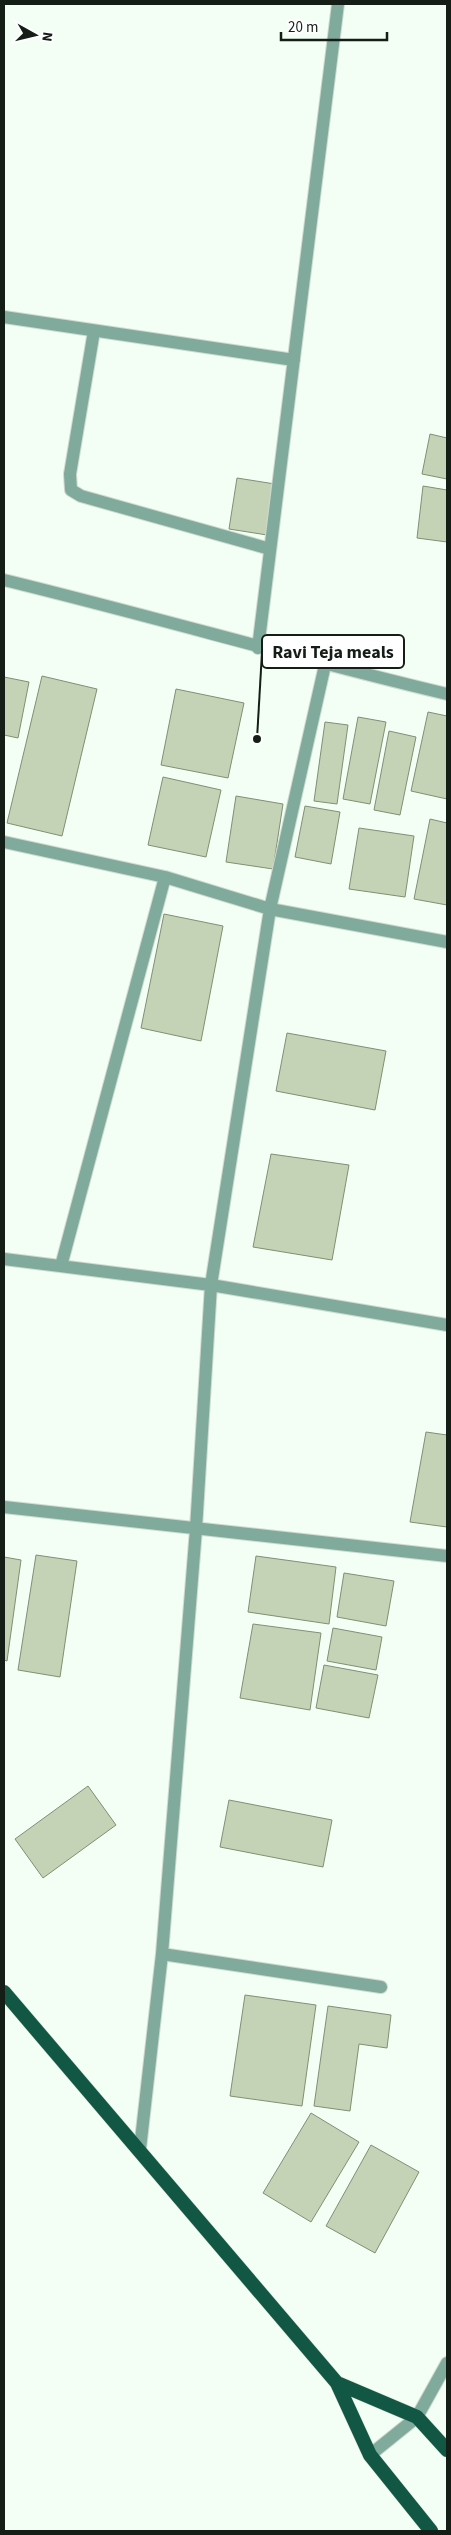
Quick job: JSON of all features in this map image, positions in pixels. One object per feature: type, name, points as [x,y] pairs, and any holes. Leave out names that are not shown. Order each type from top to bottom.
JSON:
[{"type":"highway","points":[[4,1992],[140,2149],[337,2383],[370,2455],[431,2531]]},
{"type":"highway","points":[[337,2383],[417,2417],[447,2450]]},
{"type":"street","points":[[258,648],[338,4]]},
{"type":"street","points":[[4,317],[294,360]]},
{"type":"street","points":[[94,330],[70,474],[71,490],[81,496],[270,549]]},
{"type":"street","points":[[4,580],[93,601],[258,648],[447,694]]},
{"type":"street","points":[[140,2149],[162,1954],[196,1529],[211,1285],[270,909],[325,665]]},
{"type":"street","points":[[4,842],[165,877],[270,909],[447,942]]},
{"type":"street","points":[[61,1266],[165,877]]},
{"type":"street","points":[[4,1259],[211,1285],[447,1325]]},
{"type":"street","points":[[4,1507],[447,1556]]},
{"type":"street","points":[[162,1954],[381,1987]]},
{"type":"street","points":[[370,2455],[417,2417],[447,2363]]},
{"type":"building","points":[[430,434],[447,438],[447,479],[422,474]]},
{"type":"building","points":[[237,478],[275,484],[267,535],[229,529]]},
{"type":"building","points":[[423,486],[447,490],[447,542],[417,538]]},
{"type":"building","points":[[42,676],[97,689],[62,836],[7,823]]},
{"type":"building","points":[[4,677],[29,682],[18,738],[4,735]]},
{"type":"building","points":[[176,689],[244,703],[228,778],[161,765]]},
{"type":"building","points":[[428,712],[447,716],[447,799],[411,791]]},
{"type":"building","points":[[358,717],[386,722],[370,804],[343,799]]},
{"type":"building","points":[[325,722],[348,725],[337,804],[314,801]]},
{"type":"building","points":[[389,731],[416,737],[400,815],[374,810]]},
{"type":"building","points":[[163,777],[221,790],[206,857],[148,845]]},
{"type":"building","points":[[236,796],[283,804],[273,869],[226,862]]},
{"type":"building","points":[[305,806],[340,812],[331,864],[295,857]]},
{"type":"building","points":[[430,819],[447,823],[447,905],[414,899]]},
{"type":"building","points":[[359,828],[414,836],[405,897],[349,889]]},
{"type":"building","points":[[164,914],[223,926],[201,1041],[141,1028]]},
{"type":"building","points":[[287,1033],[386,1051],[375,1110],[276,1091]]},
{"type":"building","points":[[271,1154],[349,1165],[332,1260],[253,1247]]},
{"type":"building","points":[[426,1432],[447,1435],[447,1527],[410,1522]]},
{"type":"building","points":[[36,1555],[77,1561],[60,1677],[18,1670]]},
{"type":"building","points":[[256,1556],[336,1567],[329,1624],[248,1612]]},
{"type":"building","points":[[4,1557],[21,1560],[7,1661],[4,1660]]},
{"type":"building","points":[[344,1573],[394,1581],[386,1626],[337,1617]]},
{"type":"building","points":[[253,1624],[321,1633],[310,1710],[240,1698]]},
{"type":"building","points":[[333,1628],[382,1637],[376,1670],[327,1661]]},
{"type":"building","points":[[324,1665],[378,1675],[369,1718],[316,1708]]},
{"type":"building","points":[[88,1786],[116,1825],[43,1878],[15,1839]]},
{"type":"building","points":[[229,1800],[332,1820],[323,1867],[220,1847]]},
{"type":"building","points":[[245,1995],[316,2005],[302,2106],[230,2096]]},
{"type":"building","points":[[328,2006],[391,2015],[387,2048],[359,2044],[350,2111],[314,2106]]},
{"type":"building","points":[[311,2113],[359,2142],[311,2222],[263,2193]]},
{"type":"building","points":[[371,2145],[419,2172],[375,2253],[326,2226]]},
{"type":"place","name":"Ravi Teja meals","points":[[257,739]]}]
